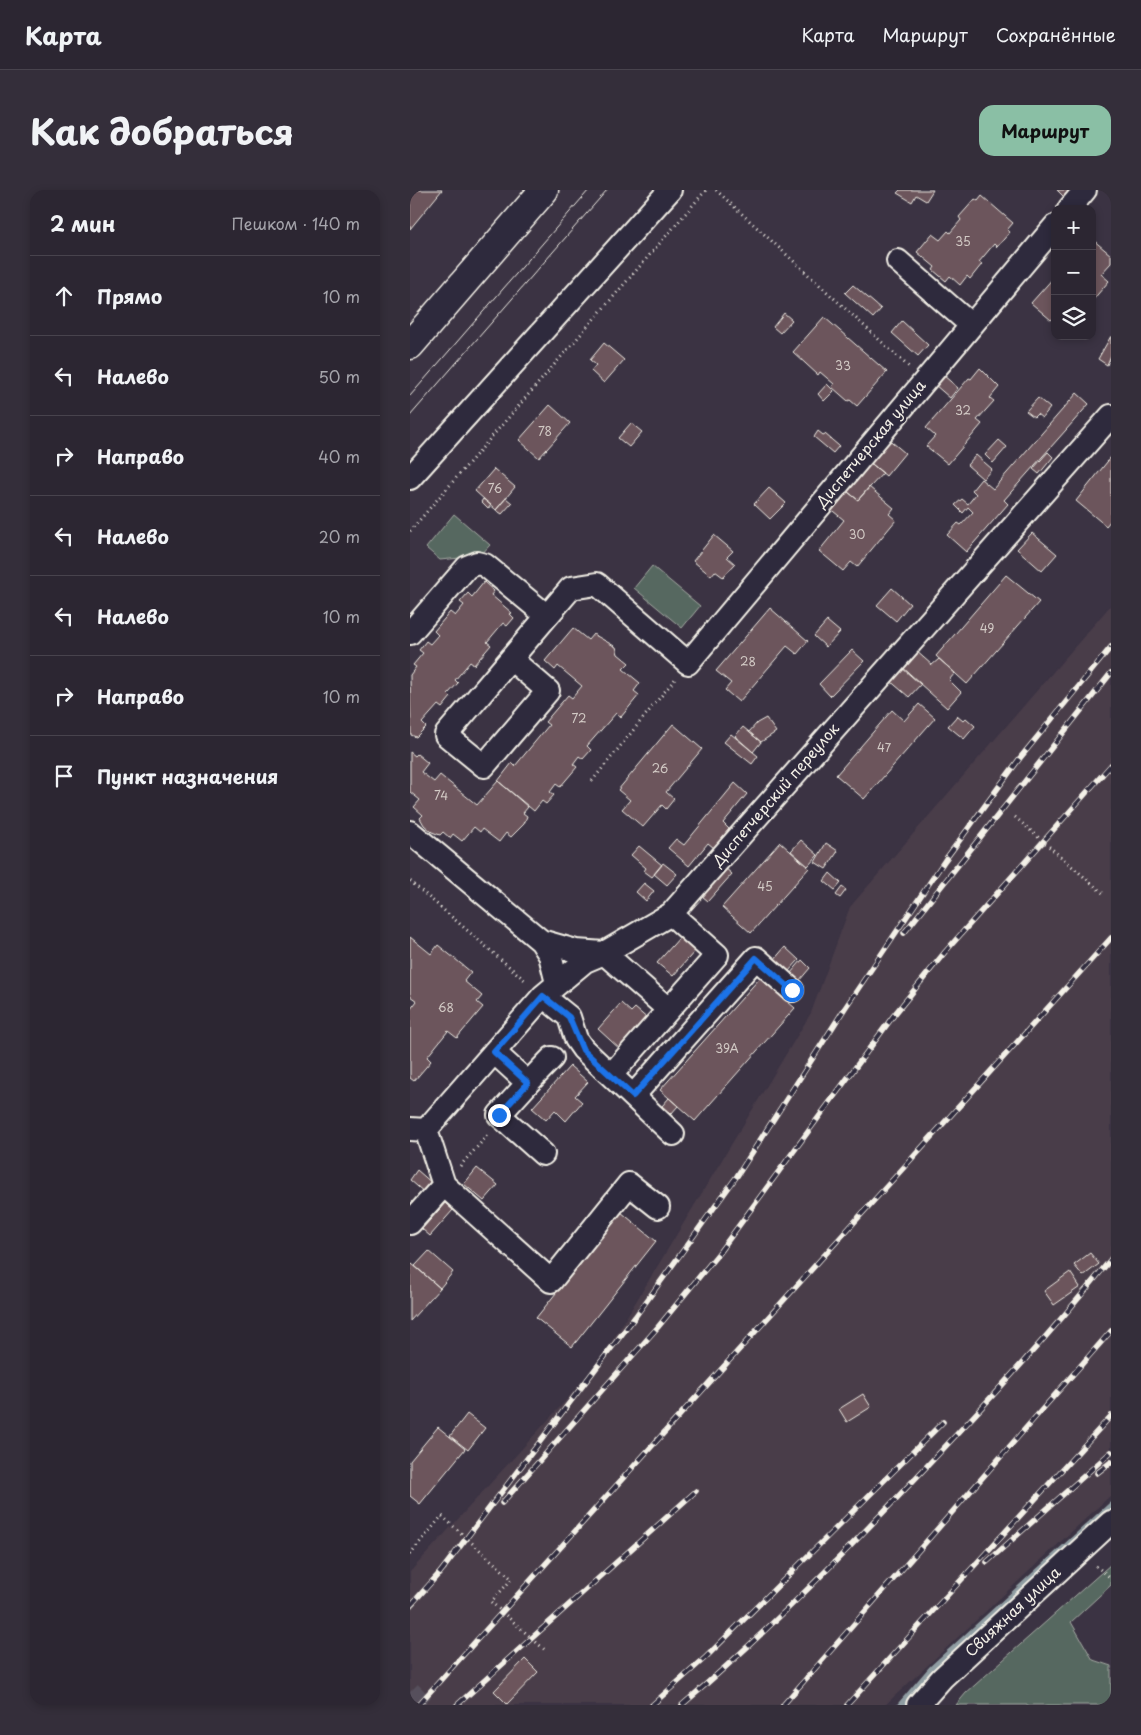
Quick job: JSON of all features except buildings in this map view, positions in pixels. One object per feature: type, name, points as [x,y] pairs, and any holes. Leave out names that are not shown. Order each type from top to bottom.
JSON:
[{"type":"main road","points":[[410,344],[544,190]]},
{"type":"street","points":[[410,478],[670,190]]},
{"type":"street","points":[[1072,205],[1085,190]]},
{"type":"street","name":"Диспетчерская улица","points":[[688,663],[1051,231]]},
{"type":"street","points":[[898,261],[971,325]]},
{"type":"street","name":"Диспетчерский переулок","points":[[418,1130],[494,1052],[550,989],[585,961],[604,953],[671,914],[1111,416]]},
{"type":"street","points":[[410,633],[467,567],[477,563],[485,565],[547,616]]},
{"type":"street","points":[[511,659],[548,691],[484,766],[446,735],[571,588],[597,584],[688,663]]},
{"type":"street","points":[[410,832],[541,941],[550,955],[550,989],[569,1017],[583,1050],[673,1134]]},
{"type":"street","points":[[611,1075],[717,955],[671,914]]},
{"type":"street","points":[[541,941],[576,950],[604,953],[668,1009]]},
{"type":"street","points":[[633,1096],[756,958],[792,990]]},
{"type":"street","points":[[494,1052],[528,1083]]},
{"type":"street","points":[[543,1154],[499,1115],[552,1058]]},
{"type":"street","points":[[418,1130],[444,1185],[550,1281],[629,1184],[658,1207]]},
{"type":"street","points":[[410,1223],[444,1185]]},
{"type":"street","name":"Свияжная улица","points":[[918,1705],[942,1678],[1111,1522]]},
{"type":"path","points":[[410,531],[706,190]]},
{"type":"path","points":[[716,190],[924,381]]},
{"type":"path","points":[[592,781],[688,663]]},
{"type":"path","points":[[1015,817],[1105,895]]},
{"type":"path","points":[[410,881],[550,989]]},
{"type":"path","points":[[444,1185],[502,1118]]},
{"type":"path","points":[[410,1554],[442,1516],[512,1579],[491,1602],[545,1650]]},
{"type":"shaded area","points":[[1111,605],[1111,1495],[885,1705],[410,1705],[410,1572],[597,1366],[811,1013],[850,907]]},
{"type":"green space","points":[[454,514],[490,545],[480,556],[440,560],[426,548]]},
{"type":"green space","points":[[652,566],[700,606],[682,628],[634,588]]},
{"type":"green space","points":[[1111,1564],[1111,1585],[1071,1622],[1093,1660],[1111,1666],[1111,1705],[956,1705],[966,1693]]},
{"type":"waterway","points":[[901,1705],[932,1669],[1111,1506]]},
{"type":"tunnel","points":[[410,1692],[423,1705]]},
{"type":"tram line","points":[[410,396],[589,190]]},
{"type":"tram line","points":[[410,416],[607,190]]},
{"type":"railway","points":[[439,1574],[635,1317],[737,1176],[845,1008],[945,860],[1020,758],[1111,647]]},
{"type":"railway","points":[[904,933],[1111,673]]},
{"type":"railway","points":[[502,1503],[658,1327],[718,1254],[894,1015],[945,952],[1111,765]]},
{"type":"railway","points":[[418,1705],[1111,938]]},
{"type":"railway","points":[[682,1705],[777,1619],[868,1528],[1021,1364],[1111,1259]]},
{"type":"railway","points":[[783,1705],[1111,1331]]},
{"type":"railway","points":[[847,1705],[1111,1416]]},
{"type":"railway","points":[[652,1705],[706,1657],[943,1422]]},
{"type":"railway","points":[[987,1562],[1111,1452]]},
{"type":"railway","points":[[1097,1473],[1111,1462]]},
{"type":"railway","points":[[457,1705],[696,1491]]},
{"type":"railway","points":[[410,1606],[444,1568]]},
{"type":"route","points":[[499,1115],[528,1083],[494,1052],[543,996],[569,1017],[576,1039],[583,1050],[633,1096],[756,958],[792,990]]}]
